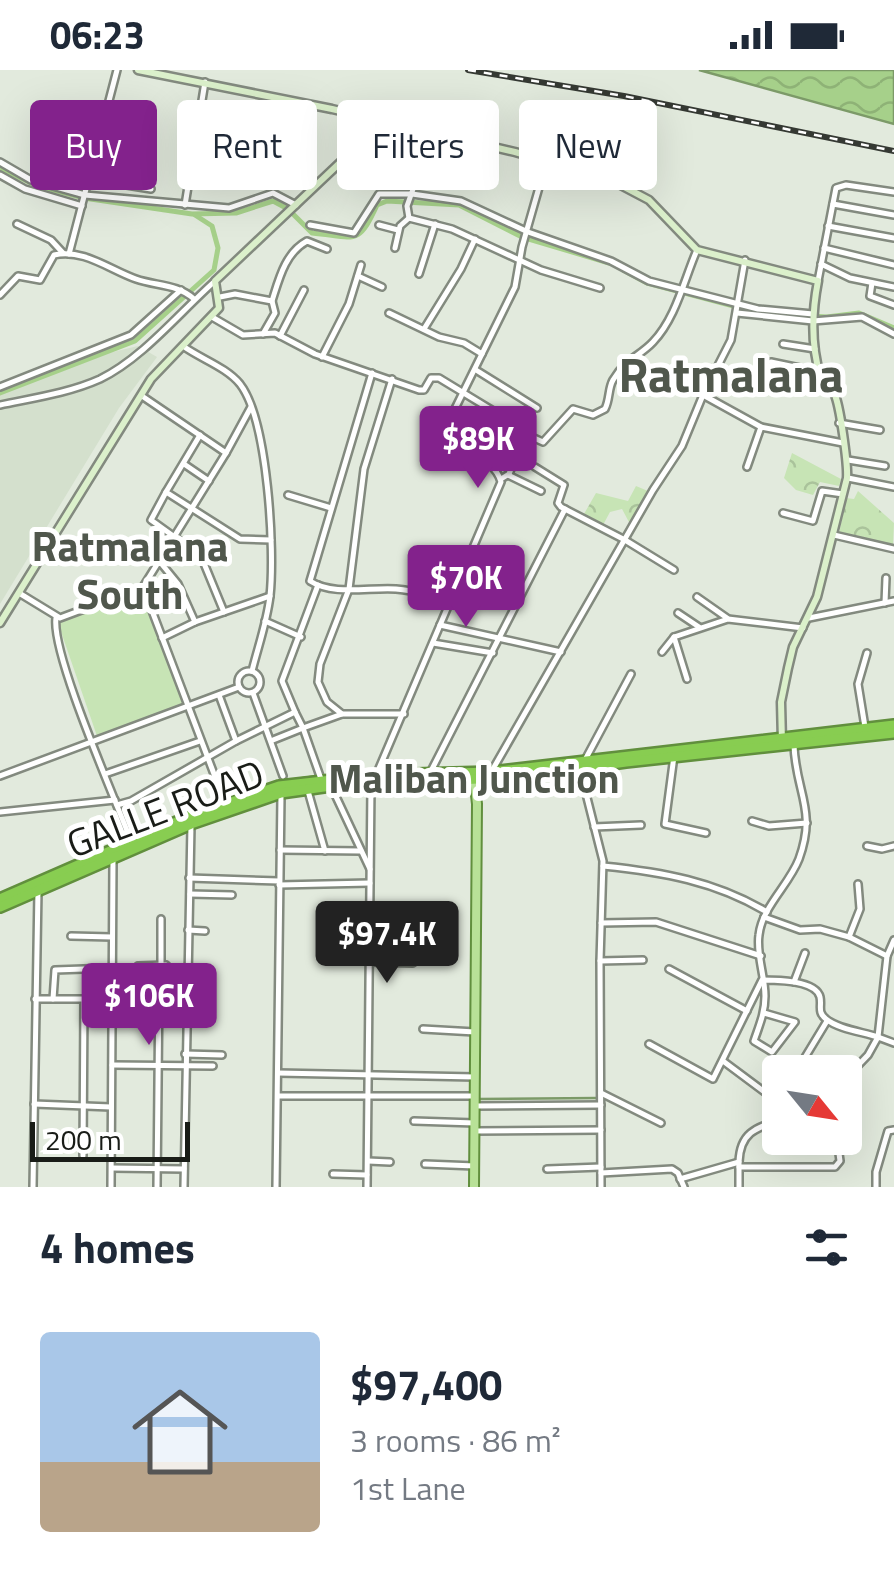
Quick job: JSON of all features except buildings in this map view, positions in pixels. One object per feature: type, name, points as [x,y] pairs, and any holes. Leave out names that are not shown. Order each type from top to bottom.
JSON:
[{"type":"highway","name":"GALLE ROAD","points":[[0,899],[132,842],[284,784],[474,776],[674,756],[894,725]]},
{"type":"highway","name":"GALLE ROAD","points":[[284,784],[308,788],[430,774],[474,776],[894,733]]},
{"type":"highway","name":"GALLE ROAD","points":[[0,907],[226,806]]},
{"type":"main road","points":[[474,776],[474,1187]]},
{"type":"street","points":[[109,100],[117,70]]},
{"type":"street","points":[[142,70],[337,111]]},
{"type":"street","points":[[185,205],[205,82]]},
{"type":"street","points":[[0,162],[30,180],[85,194],[229,208],[272,194],[296,205]]},
{"type":"street","points":[[0,387],[132,335],[188,294],[215,281],[337,166]]},
{"type":"street","points":[[0,176],[25,189],[82,204]]},
{"type":"street","points":[[764,1012],[796,1022],[772,1052],[754,1041],[764,1012],[758,944],[766,915],[797,863],[807,823],[807,803],[795,771],[781,702],[793,647],[809,618],[847,478],[848,460],[835,394],[822,382],[819,372],[813,317],[818,281],[836,188],[846,185],[894,192]]},
{"type":"street","points":[[66,254],[86,190]]},
{"type":"street","points":[[409,218],[407,206],[413,190]]},
{"type":"street","points":[[539,190],[516,287],[446,422],[444,434],[504,477],[540,490]]},
{"type":"street","points":[[631,190],[643,196],[696,250],[818,281]]},
{"type":"street","points":[[310,225],[354,233],[379,194],[412,194],[460,202],[527,233],[611,260],[649,281],[680,292],[737,308],[813,317],[862,317],[894,334]]},
{"type":"street","points":[[833,204],[894,214]]},
{"type":"street","points":[[409,218],[475,239],[541,270],[600,288]]},
{"type":"street","points":[[395,248],[398,230],[409,218]]},
{"type":"street","points":[[18,224],[54,242],[66,254]]},
{"type":"street","points":[[419,274],[435,224]]},
{"type":"street","points":[[379,225],[398,230]]},
{"type":"street","points":[[828,226],[894,238]]},
{"type":"street","points":[[424,329],[475,239]]},
{"type":"street","points":[[263,334],[275,313],[272,302],[280,276],[300,244],[307,241],[327,249]]},
{"type":"street","points":[[824,248],[894,265]]},
{"type":"street","points":[[367,1187],[374,780],[524,434],[543,442],[573,409],[593,415],[608,406],[613,380],[631,356],[656,339],[696,250]]},
{"type":"street","points":[[0,295],[18,276],[40,280],[54,255],[66,254],[101,262],[134,278],[188,294]]},
{"type":"street","points":[[492,772],[682,446],[731,340],[745,260]]},
{"type":"street","points":[[821,264],[894,287]]},
{"type":"street","points":[[322,356],[349,304],[361,265]]},
{"type":"street","points":[[358,276],[382,286]]},
{"type":"street","points":[[0,623],[141,395],[160,368],[219,308],[215,281]]},
{"type":"street","points":[[872,283],[870,296],[894,305]]},
{"type":"street","points":[[280,336],[304,290]]},
{"type":"street","points":[[0,405],[103,377],[127,361],[188,294]]},
{"type":"street","points":[[220,297],[235,294],[272,302]]},
{"type":"street","points":[[389,313],[482,354]]},
{"type":"street","points":[[212,317],[248,337],[280,336],[322,356],[421,390],[435,377],[518,426]]},
{"type":"street","points":[[783,344],[816,349]]},
{"type":"street","points":[[183,346],[238,380],[251,407],[265,472],[271,540],[270,596],[252,671]]},
{"type":"street","points":[[770,362],[819,372]]},
{"type":"street","points":[[475,369],[537,408]]},
{"type":"street","points":[[372,373],[310,581],[318,586],[394,589],[452,598]]},
{"type":"street","points":[[342,714],[323,696],[318,674],[348,589],[364,469],[392,380]]},
{"type":"street","points":[[141,395],[226,453]]},
{"type":"street","points":[[703,395],[761,427],[843,443]]},
{"type":"street","points":[[56,618],[143,587],[251,407]]},
{"type":"street","points":[[840,424],[880,430]]},
{"type":"street","points":[[747,467],[761,427]]},
{"type":"street","points":[[200,435],[151,520],[201,556],[224,612]]},
{"type":"street","points":[[848,460],[884,466]]},
{"type":"street","points":[[184,464],[209,481]]},
{"type":"street","points":[[535,467],[564,485],[558,504],[674,570]]},
{"type":"street","points":[[847,478],[894,487]]},
{"type":"street","points":[[783,513],[814,522],[822,491],[844,494]]},
{"type":"street","points":[[166,492],[240,538],[271,540]]},
{"type":"street","points":[[288,495],[330,508]]},
{"type":"street","points":[[430,774],[565,509]]},
{"type":"street","points":[[832,534],[894,550]]},
{"type":"street","points":[[160,562],[178,584],[194,622]]},
{"type":"street","points":[[885,603],[886,578]]},
{"type":"street","points":[[318,586],[282,681],[322,780]]},
{"type":"street","points":[[143,587],[226,806]]},
{"type":"street","points":[[19,593],[56,618]]},
{"type":"street","points":[[162,638],[194,622],[270,596]]},
{"type":"street","points":[[698,597],[728,619]]},
{"type":"street","points":[[809,618],[894,601]]},
{"type":"street","points":[[678,613],[699,626]]},
{"type":"street","points":[[56,618],[58,644],[132,842]]},
{"type":"street","points":[[662,652],[674,637],[728,619],[802,628]]},
{"type":"street","points":[[265,622],[301,637]]},
{"type":"street","points":[[440,625],[561,652]]},
{"type":"street","points":[[674,637],[687,679]]},
{"type":"street","points":[[433,642],[493,653]]},
{"type":"street","points":[[865,730],[858,684],[867,652]]},
{"type":"street","points":[[239,687],[241,674],[252,671]]},
{"type":"street","points":[[252,671],[261,682],[254,693]]},
{"type":"street","points":[[601,1187],[603,866],[582,765],[630,674]]},
{"type":"street","points":[[0,776],[239,687]]},
{"type":"street","points":[[239,687],[246,694],[254,693]]},
{"type":"street","points":[[254,693],[284,784],[279,882],[276,1187]]},
{"type":"street","points":[[219,695],[236,741]]},
{"type":"street","points":[[0,812],[131,801],[296,712]]},
{"type":"street","points":[[272,740],[342,714],[404,714]]},
{"type":"street","points":[[105,774],[200,740]]},
{"type":"street","points":[[674,756],[665,824],[706,833]]},
{"type":"street","points":[[331,786],[370,870]]},
{"type":"street","points":[[308,788],[325,851]]},
{"type":"street","points":[[752,821],[769,826],[807,823]]},
{"type":"street","points":[[184,1187],[191,824]]},
{"type":"street","points":[[594,827],[640,825]]},
{"type":"street","points":[[868,846],[894,846]]},
{"type":"street","points":[[280,850],[361,851]]},
{"type":"street","points":[[111,1187],[114,858]]},
{"type":"street","points":[[603,866],[656,871],[698,881],[736,894],[766,915],[800,930],[820,929],[890,954]]},
{"type":"street","points":[[189,878],[370,883]]},
{"type":"street","points":[[849,938],[860,908],[858,884]]},
{"type":"street","points":[[33,1187],[38,890]]},
{"type":"street","points":[[189,894],[232,894]]},
{"type":"street","points":[[161,965],[162,919]]},
{"type":"street","points":[[601,923],[656,922],[760,956]]},
{"type":"street","points":[[188,930],[205,930]]},
{"type":"street","points":[[71,936],[112,937]]},
{"type":"street","points":[[862,1061],[878,1037],[894,940]]},
{"type":"street","points":[[794,982],[804,953]]},
{"type":"street","points":[[600,961],[643,960]]},
{"type":"street","points":[[370,962],[412,963]]},
{"type":"street","points":[[128,975],[135,967],[161,965],[169,966],[174,973]]},
{"type":"street","points":[[670,969],[747,1011]]},
{"type":"street","points":[[52,999],[55,970],[112,972],[128,975],[135,981],[159,981],[174,973]]},
{"type":"street","points":[[174,973],[187,973]]},
{"type":"street","points":[[762,980],[794,982],[818,993],[819,1008],[828,1020],[894,1043]]},
{"type":"street","points":[[650,1044],[710,1079],[716,1077],[762,980]]},
{"type":"street","points":[[157,1187],[159,981]]},
{"type":"street","points":[[34,999],[112,998]]},
{"type":"street","points":[[83,1156],[84,999]]},
{"type":"street","points":[[806,1055],[828,1020]]},
{"type":"street","points":[[422,1029],[476,1032]]},
{"type":"street","points":[[185,1054],[222,1056]]},
{"type":"street","points":[[723,1061],[762,1091]]},
{"type":"street","points":[[112,1065],[212,1066]]},
{"type":"street","points":[[278,1072],[475,1076]]},
{"type":"street","points":[[601,1093],[660,1123]]},
{"type":"street","points":[[278,1096],[601,1105]]},
{"type":"street","points":[[34,1104],[111,1107]]},
{"type":"street","points":[[414,1121],[475,1127],[601,1130]]},
{"type":"street","points":[[738,1187],[740,1146],[746,1135],[762,1128]]},
{"type":"street","points":[[876,1187],[876,1172],[888,1132],[894,1130]]},
{"type":"street","points":[[680,1179],[739,1164],[835,1167],[839,1155]]},
{"type":"street","points":[[368,1161],[390,1162]]},
{"type":"street","points":[[424,1164],[475,1166]]},
{"type":"street","points":[[112,1168],[184,1169]]},
{"type":"street","points":[[547,1170],[672,1169],[684,1187]]},
{"type":"street","points":[[333,1174],[367,1174]]},
{"type":"shaded area","points":[[138,346],[157,357],[119,408],[0,604],[0,395],[100,355]]},
{"type":"green space","points":[[792,453],[841,479],[839,486],[820,482],[813,495],[796,490],[784,478]]},
{"type":"green space","points":[[636,486],[648,491],[630,524],[622,509],[610,512],[603,525],[584,514],[596,493],[628,501]]},
{"type":"green space","points":[[858,491],[894,523],[893,545],[839,534],[846,498],[854,499]]},
{"type":"green space","points":[[142,590],[185,707],[97,736],[58,623]]},
{"type":"water","points":[[699,70],[894,70],[894,124]]},
{"type":"waterway","points":[[0,168],[35,185],[84,198],[192,214],[236,213],[273,201],[288,209],[312,233],[346,237],[365,228],[377,205],[387,201],[459,205],[522,237],[609,263]]},
{"type":"waterway","points":[[0,393],[135,341],[214,270],[218,248],[212,226],[195,215]]},
{"type":"waterway","points":[[623,270],[647,283],[760,313],[827,317],[859,313],[894,328]]},
{"type":"waterway","points":[[322,776],[348,774]]},
{"type":"waterway","points":[[289,780],[317,776]]},
{"type":"waterway","points":[[479,1099],[597,1098]]},
{"type":"railway","points":[[468,70],[624,96],[894,151]]},
{"type":"district","name":"Ratmalana","points":[[731,374]]},
{"type":"district","name":"Ratmalana South","points":[[130,569]]},
{"type":"district","name":"Maliban Junction","points":[[474,778]]}]
